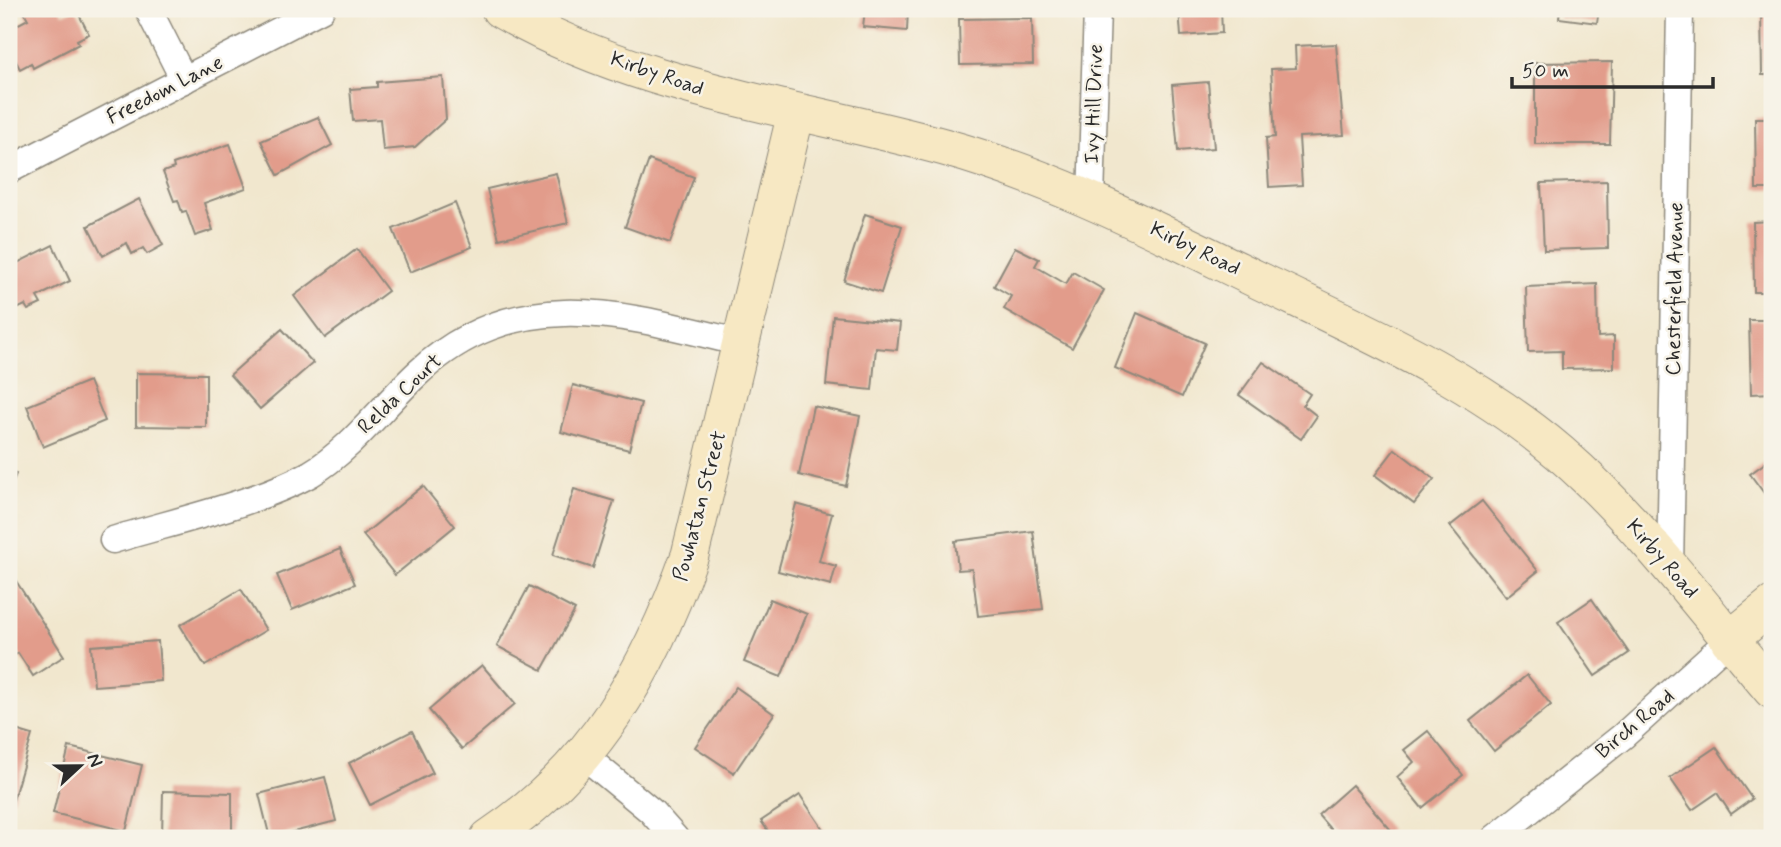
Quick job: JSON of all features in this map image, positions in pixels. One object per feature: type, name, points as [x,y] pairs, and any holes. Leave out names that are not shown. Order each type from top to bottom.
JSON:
[{"type":"main road","name":"Kirby Road","points":[[499,9],[584,49],[657,75],[796,113],[943,147],[1030,173],[1091,199],[1380,339],[1496,405],[1557,451],[1605,494],[1772,691]]},
{"type":"main road","name":"Powhatan Street","points":[[489,838],[548,792],[583,755],[608,724],[642,670],[667,620],[690,555],[796,113]]},
{"type":"main road","name":"Birch Road","points":[[1729,639],[1772,605]]},
{"type":"street","points":[[148,9],[184,80]]},
{"type":"street","name":"Freedom Lane","points":[[9,170],[321,9]]},
{"type":"street","name":"Ivy Hill Drive","points":[[1091,199],[1097,9]]},
{"type":"street","name":"Chesterfield Avenue","points":[[1671,569],[1680,9]]},
{"type":"street","name":"Relda Court","points":[[113,540],[279,489],[311,473],[340,452],[432,360],[465,338],[501,323],[549,313],[589,311],[629,315],[741,343]]},
{"type":"street","name":"Birch Road","points":[[1495,838],[1623,736],[1729,639]]},
{"type":"street","points":[[583,755],[651,811],[675,838]]},
{"type":"building","points":[[31,9],[60,9],[63,14],[76,9],[89,34],[77,40],[79,44],[33,68],[31,63],[20,69],[9,48],[9,29],[28,19],[24,12]]},
{"type":"building","points":[[865,9],[908,9],[907,31],[863,27]]},
{"type":"building","points":[[1179,9],[1221,9],[1222,33],[1181,36]]},
{"type":"building","points":[[1560,9],[1599,9],[1597,23],[1559,18]]},
{"type":"building","points":[[1761,9],[1772,9],[1772,75],[1762,75]]},
{"type":"building","points":[[1032,18],[1033,64],[960,65],[959,19]]},
{"type":"building","points":[[1336,44],[1344,135],[1299,137],[1302,185],[1269,187],[1266,138],[1275,137],[1271,69],[1296,68],[1295,46]]},
{"type":"building","points":[[1612,62],[1610,144],[1535,144],[1535,63]]},
{"type":"building","points":[[443,77],[446,119],[415,147],[383,150],[380,119],[353,121],[350,89],[377,87],[377,82]]},
{"type":"building","points":[[1208,82],[1214,148],[1178,151],[1172,85]]},
{"type":"building","points":[[318,117],[332,145],[278,175],[261,141]]},
{"type":"building","points":[[1755,118],[1772,118],[1772,189],[1756,189]]},
{"type":"building","points":[[230,144],[246,188],[204,203],[213,230],[195,236],[186,211],[182,212],[178,200],[174,201],[163,172],[174,168],[173,164]]},
{"type":"building","points":[[649,160],[694,177],[670,243],[625,227]]},
{"type":"building","points":[[556,173],[568,223],[499,239],[487,189]]},
{"type":"building","points":[[1607,181],[1608,248],[1544,250],[1541,183]]},
{"type":"building","points":[[139,199],[163,245],[147,254],[143,248],[132,254],[127,243],[103,256],[88,226]]},
{"type":"building","points":[[455,203],[472,247],[410,272],[393,229]]},
{"type":"building","points":[[865,214],[902,226],[881,293],[844,281]]},
{"type":"building","points":[[1772,221],[1772,292],[1754,292],[1753,222]]},
{"type":"building","points":[[53,245],[70,281],[37,297],[41,304],[28,310],[25,305],[15,310],[9,298],[9,267]]},
{"type":"building","points":[[1015,247],[1039,259],[1035,266],[1066,284],[1073,272],[1104,290],[1072,348],[1004,309],[1011,296],[994,286]]},
{"type":"building","points":[[357,249],[388,291],[325,338],[294,296]]},
{"type":"building","points":[[1597,284],[1598,337],[1614,336],[1614,368],[1562,369],[1562,351],[1528,352],[1526,287]]},
{"type":"building","points":[[1137,313],[1205,343],[1182,397],[1115,368]]},
{"type":"building","points":[[833,316],[900,323],[897,350],[876,348],[872,390],[826,385]]},
{"type":"building","points":[[1749,320],[1772,320],[1772,393],[1751,394]]},
{"type":"building","points":[[282,329],[313,363],[260,409],[230,375]]},
{"type":"building","points":[[1263,362],[1310,394],[1303,405],[1317,416],[1301,439],[1239,395]]},
{"type":"building","points":[[136,373],[206,374],[206,427],[136,426]]},
{"type":"building","points":[[89,381],[105,421],[43,447],[27,406]]},
{"type":"building","points":[[573,385],[641,403],[629,450],[561,432]]},
{"type":"building","points":[[813,406],[860,416],[846,486],[799,475]]},
{"type":"building","points":[[1395,449],[1434,479],[1414,504],[1375,475]]},
{"type":"building","points":[[1772,458],[1772,504],[1750,474]]},
{"type":"building","points":[[9,470],[16,474],[9,491]]},
{"type":"building","points":[[423,486],[455,526],[395,575],[363,535]]},
{"type":"building","points":[[574,489],[614,501],[593,568],[553,555]]},
{"type":"building","points":[[1482,501],[1538,571],[1506,597],[1450,526]]},
{"type":"building","points":[[796,504],[832,514],[819,561],[836,566],[831,585],[778,571]]},
{"type":"building","points":[[1033,531],[1043,609],[978,616],[972,569],[958,570],[955,541]]},
{"type":"building","points":[[340,549],[355,584],[292,610],[277,575]]},
{"type":"building","points":[[9,570],[64,656],[33,676],[18,653],[12,657],[9,652]]},
{"type":"building","points":[[529,586],[575,610],[542,670],[497,646]]},
{"type":"building","points":[[241,589],[266,630],[205,666],[180,625]]},
{"type":"building","points":[[770,599],[807,614],[781,677],[744,662]]},
{"type":"building","points":[[1592,599],[1629,653],[1595,676],[1558,622]]},
{"type":"building","points":[[158,641],[161,681],[94,686],[91,646]]},
{"type":"building","points":[[482,665],[515,704],[462,749],[429,710]]},
{"type":"building","points":[[1527,675],[1551,705],[1494,751],[1470,721]]},
{"type":"building","points":[[736,687],[774,714],[734,773],[695,747]]},
{"type":"building","points":[[9,728],[32,735],[13,800],[9,799]]},
{"type":"building","points":[[412,731],[433,773],[370,805],[349,763]]},
{"type":"building","points":[[1428,731],[1463,775],[1422,808],[1397,777],[1414,762],[1404,750]]},
{"type":"building","points":[[69,747],[142,765],[126,831],[53,813]]},
{"type":"building","points":[[1716,747],[1752,799],[1731,814],[1717,793],[1692,810],[1670,778]]},
{"type":"building","points":[[325,777],[336,821],[270,838],[259,794]]},
{"type":"building","points":[[1352,785],[1390,829],[1379,838],[1338,838],[1318,815]]},
{"type":"building","points":[[163,791],[232,793],[232,838],[162,837]]},
{"type":"building","points":[[800,795],[829,838],[773,838],[761,821]]}]
